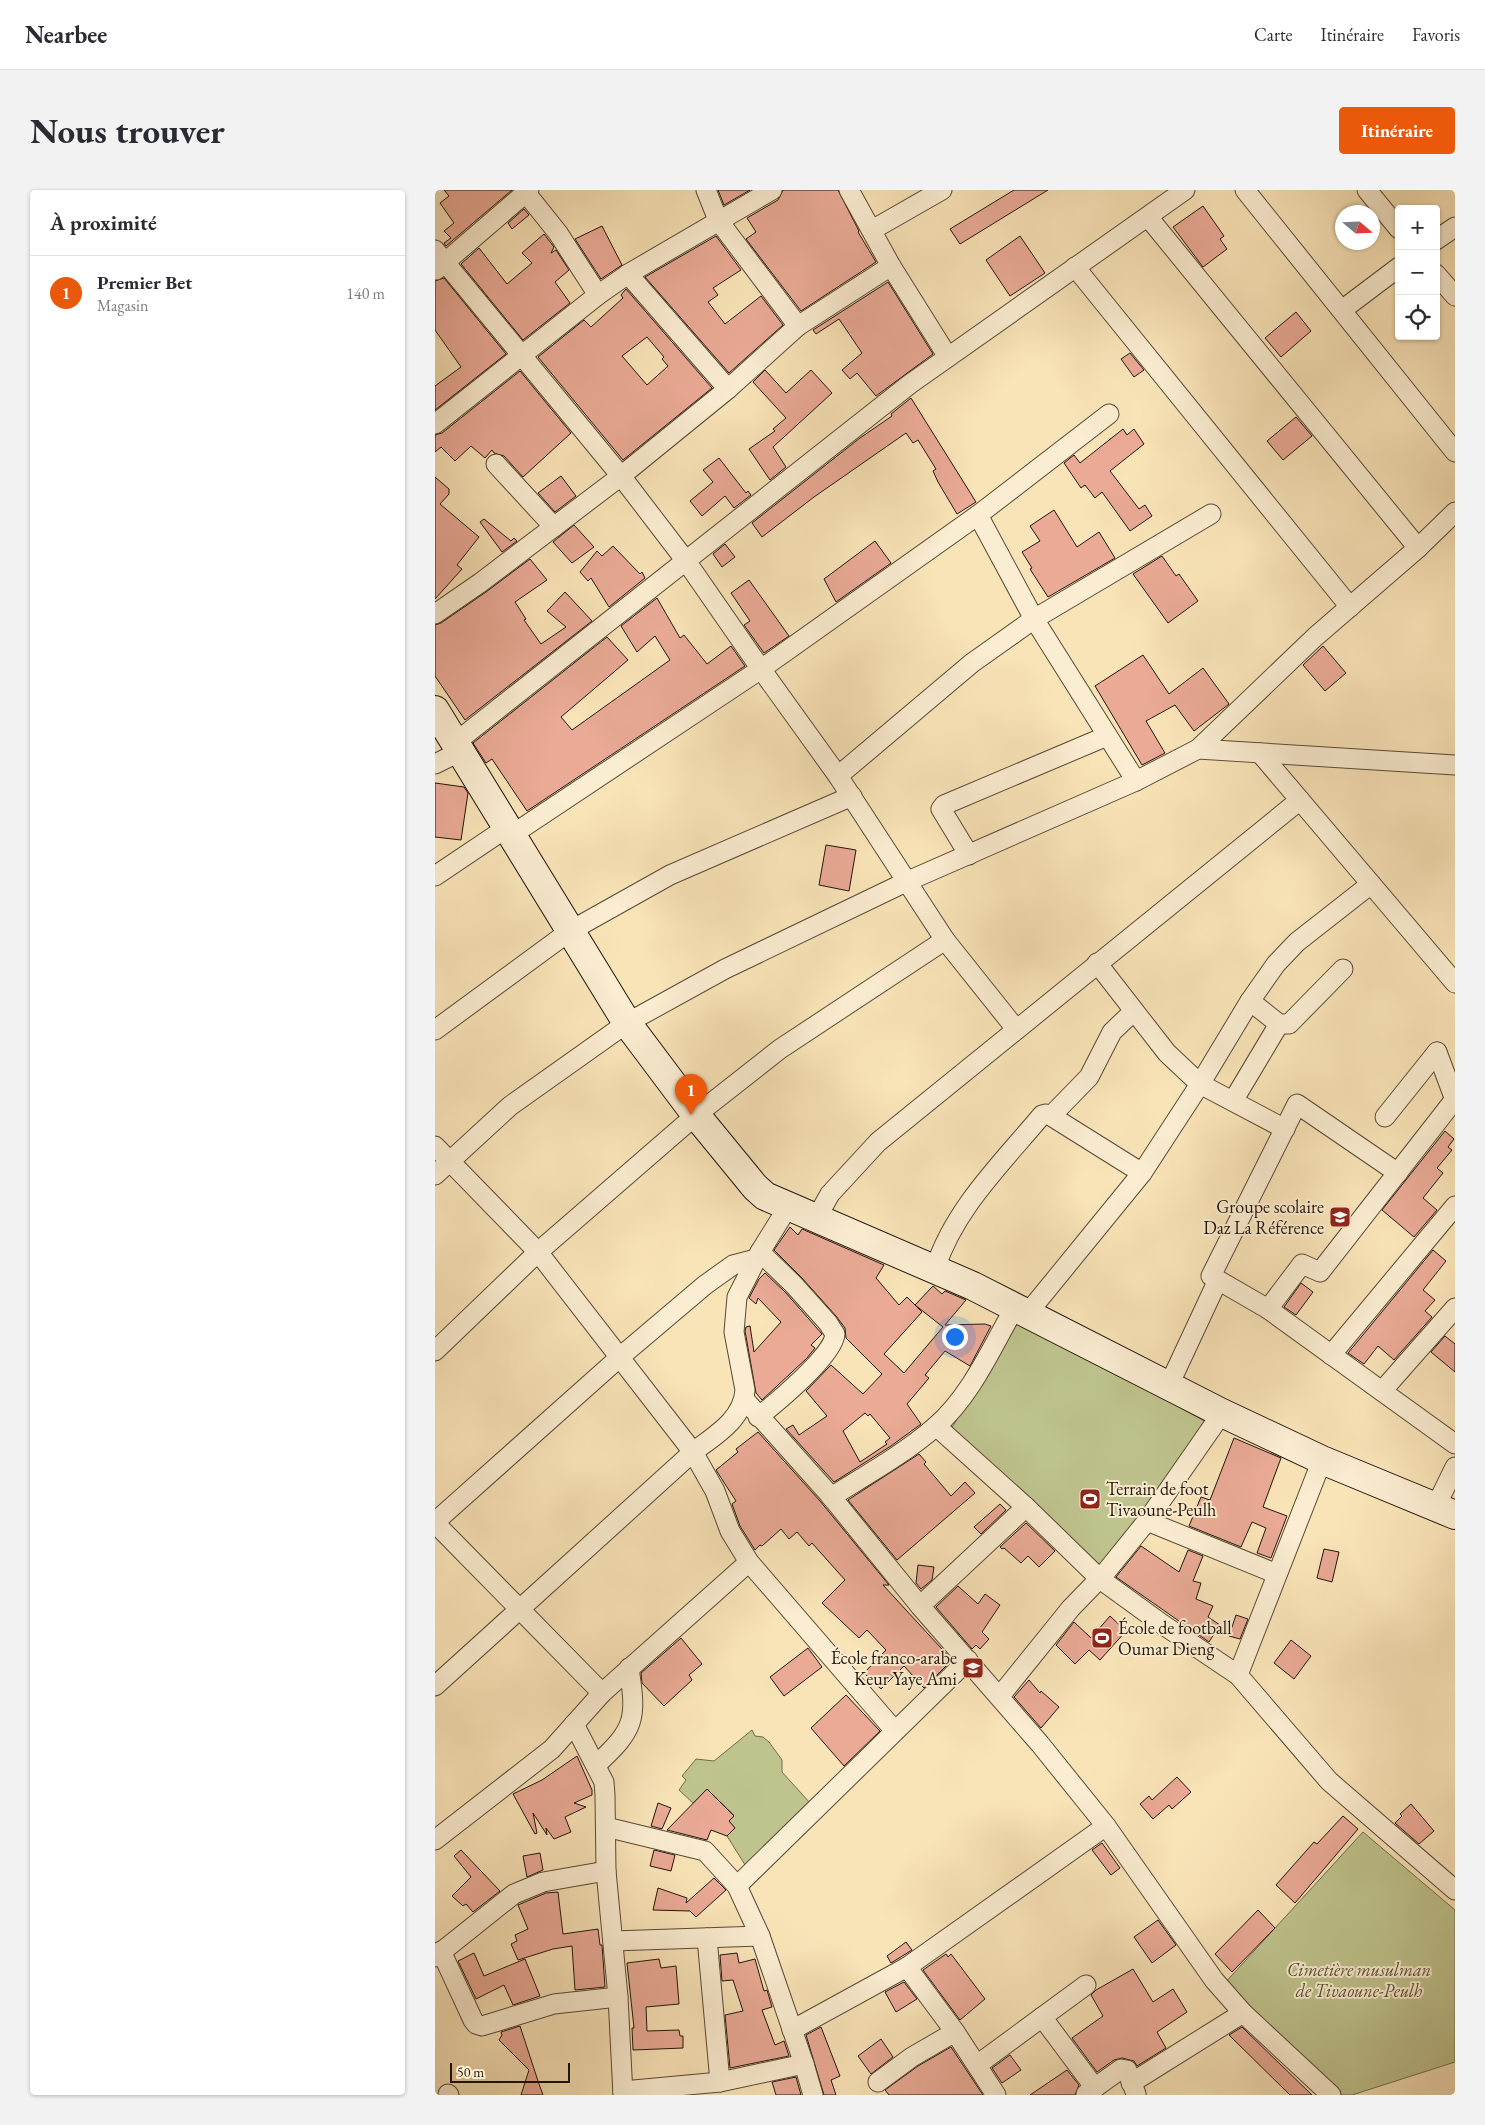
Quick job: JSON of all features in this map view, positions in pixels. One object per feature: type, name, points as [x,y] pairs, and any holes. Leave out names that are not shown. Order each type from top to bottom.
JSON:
[{"type":"street","points":[[705,190],[718,220],[798,326]]},
{"type":"street","points":[[435,424],[598,295],[628,274],[772,190]]},
{"type":"street","points":[[849,190],[891,266],[949,357]]},
{"type":"street","points":[[872,230],[941,190]]},
{"type":"street","points":[[435,764],[686,560],[910,384],[1185,190]]},
{"type":"street","points":[[1245,190],[1455,452]]},
{"type":"street","points":[[1367,190],[1395,224]]},
{"type":"street","points":[[598,295],[558,233],[527,191],[438,261],[522,356],[621,476],[686,560],[838,776],[945,940],[1016,1029]]},
{"type":"street","points":[[1148,217],[1418,548]]},
{"type":"street","points":[[1440,237],[1455,227]]},
{"type":"street","points":[[435,614],[621,476],[728,389],[798,326],[891,266]]},
{"type":"street","points":[[1075,267],[1350,607]]},
{"type":"street","points":[[1342,310],[1395,270]]},
{"type":"street","points":[[628,274],[728,389]]},
{"type":"street","points":[[1440,279],[1455,296]]},
{"type":"street","points":[[435,876],[761,669],[978,515],[1109,414]]},
{"type":"street","points":[[496,464],[554,527]]},
{"type":"street","points":[[435,1175],[448,1161],[510,1106],[627,1023],[725,969],[908,881],[1136,781],[1198,749],[1315,637],[1418,548],[1455,512]]},
{"type":"street","points":[[838,776],[972,663],[1034,619],[1211,514]]},
{"type":"street","points":[[978,515],[1034,619],[1136,781]]},
{"type":"street","points":[[435,710],[627,1023],[696,1115],[759,1191],[787,1207],[935,1269],[1021,1310],[1222,1412],[1322,1460],[1446,1510],[1455,1467]]},
{"type":"street","points":[[969,855],[941,809],[944,805],[1107,736]]},
{"type":"street","points":[[1198,749],[1455,765]]},
{"type":"street","points":[[1259,753],[1455,983]]},
{"type":"street","points":[[435,1030],[570,931],[670,875],[851,796]]},
{"type":"street","points":[[816,1219],[829,1194],[878,1142],[1299,800]]},
{"type":"street","points":[[831,1497],[914,1444],[955,1407],[1021,1310],[1142,1173],[1200,1084],[1250,1000],[1276,964],[1297,942],[1371,884]]},
{"type":"street","points":[[435,1351],[538,1252],[696,1115],[780,1049],[945,940]]},
{"type":"street","points":[[1097,964],[1167,1053],[1200,1084],[1285,1129]]},
{"type":"street","points":[[1250,1000],[1279,1024],[1289,1024],[1343,969]]},
{"type":"street","points":[[1051,1116],[1089,1078],[1112,1032],[1134,1011]]},
{"type":"street","points":[[1233,1101],[1279,1024]]},
{"type":"street","points":[[1268,1310],[1302,1264],[1320,1272],[1455,1100],[1437,1052],[1385,1117]]},
{"type":"street","points":[[1397,1174],[1297,1104],[1211,1276],[1268,1310],[1455,1444]]},
{"type":"street","points":[[935,1269],[941,1249],[951,1230],[973,1197],[1042,1116],[1046,1114],[1142,1173]]},
{"type":"street","points":[[435,1146],[538,1252],[693,1452],[715,1491],[730,1531],[749,1562],[895,1731]]},
{"type":"street","points":[[1331,1355],[1455,1206]]},
{"type":"street","points":[[435,1686],[693,1452],[734,1419],[744,1399],[744,1379],[734,1332],[737,1297],[758,1256],[787,1207]]},
{"type":"street","points":[[601,1693],[435,1523],[619,1357],[724,1270],[758,1256]]},
{"type":"street","points":[[758,1256],[795,1285],[829,1323],[835,1334],[833,1344],[800,1380],[758,1416]]},
{"type":"street","points":[[1169,1385],[1218,1280]]},
{"type":"street","points":[[1382,1392],[1455,1308]]},
{"type":"street","points":[[744,1399],[831,1497],[921,1606],[1000,1696],[1106,1826],[1214,1980],[1243,2013],[1331,2095]]},
{"type":"street","points":[[1000,1696],[1071,1608],[1147,1521],[1222,1412]]},
{"type":"street","points":[[936,1426],[1026,1507],[1099,1578],[1162,1624],[1238,1675],[1329,1781],[1455,1890]]},
{"type":"street","points":[[1238,1675],[1322,1460]]},
{"type":"street","points":[[921,1606],[1026,1507]]},
{"type":"street","points":[[1147,1521],[1277,1574]]},
{"type":"street","points":[[435,1840],[552,1749],[601,1693],[749,1562]]},
{"type":"street","points":[[737,1886],[968,1660]]},
{"type":"street","points":[[596,1765],[623,1738],[630,1724],[634,1703],[629,1668]]},
{"type":"street","points":[[574,1724],[604,1782],[606,1871],[619,1997],[623,2093],[712,2087],[804,2064]]},
{"type":"street","points":[[792,2030],[907,1967],[1106,1826]]},
{"type":"street","points":[[606,1827],[705,1851],[737,1886],[760,1936],[813,2095]]},
{"type":"street","points":[[606,1871],[543,1882],[514,1894],[438,1954],[473,2020],[476,2024],[482,2026],[554,2004],[619,1997]]},
{"type":"street","points":[[613,1940],[760,1936]]},
{"type":"street","points":[[707,1938],[712,2087]]},
{"type":"street","points":[[907,1967],[955,2032],[996,2095]]},
{"type":"street","points":[[977,2065],[1086,1985]]},
{"type":"street","points":[[1042,2017],[1090,2091],[1121,2069],[1127,2070],[1134,2089],[1243,2013]]},
{"type":"street","points":[[878,2082],[913,2057],[955,2032]]},
{"type":"green space","name":"Terrain de foot Tivaoune-Peulh","points":[[1019,1320],[1210,1424],[1102,1569],[951,1429]]},
{"type":"green space","points":[[752,1730],[755,1736],[763,1737],[769,1742],[782,1760],[782,1772],[811,1804],[747,1868],[727,1836],[735,1828],[729,1821],[734,1815],[707,1789],[693,1803],[679,1790],[686,1780],[682,1776],[696,1759],[714,1761]]},
{"type":"green space","name":"Cimetière musulman de Tivaoune-Peulh","points":[[1363,1832],[1455,1910],[1455,2062],[1352,2095],[1340,2095],[1222,1986]]},
{"type":"building","points":[[444,190],[512,190],[446,246],[444,243],[451,238],[444,231],[454,223],[440,203],[449,196]]},
{"type":"building","points":[[718,190],[750,190],[724,205]]},
{"type":"building","points":[[783,190],[838,190],[858,232],[876,262],[801,311],[746,239],[756,232],[747,218],[778,200]]},
{"type":"building","points":[[1014,190],[1048,190],[960,244],[950,229]]},
{"type":"building","points":[[1203,206],[1224,236],[1220,239],[1227,249],[1203,267],[1173,227]]},
{"type":"building","points":[[524,209],[529,215],[512,229],[508,223]]},
{"type":"building","points":[[602,226],[622,265],[601,279],[575,239]]},
{"type":"building","points":[[544,234],[554,247],[551,253],[556,250],[569,270],[555,282],[570,303],[523,340],[461,264],[479,248],[507,284],[532,263],[522,253]]},
{"type":"building","points":[[716,236],[741,270],[713,288],[718,295],[708,302],[725,324],[761,296],[783,325],[729,373],[645,277]]},
{"type":"building","points":[[1020,236],[1045,273],[1010,296],[986,260]]},
{"type":"building","points":[[444,278],[506,354],[435,410],[435,386],[461,367],[435,330],[435,281]]},
{"type":"building","points":[[888,282],[933,354],[876,396],[857,373],[850,379],[842,370],[862,353],[839,319],[816,334],[813,330]]},
{"type":"building","points":[[626,289],[712,388],[623,460],[538,357],[584,320],[591,327],[623,298],[621,295]],"holes":[[[647,337],[664,357],[662,359],[668,366],[647,385],[622,356]]]},
{"type":"building","points":[[1296,312],[1311,331],[1281,357],[1265,338]]},
{"type":"building","points":[[1130,353],[1144,370],[1134,377],[1121,359]]},
{"type":"building","points":[[765,370],[786,393],[811,370],[832,393],[773,447],[786,467],[770,480],[749,449],[775,431],[773,429],[786,418],[753,382]]},
{"type":"building","points":[[520,371],[571,433],[523,477],[504,456],[494,453],[492,450],[485,458],[471,446],[455,461],[441,447],[435,452],[435,435],[442,433]]},
{"type":"building","points":[[911,398],[976,502],[957,514],[938,482],[933,471],[936,469],[918,440],[913,443],[906,433],[814,497],[762,537],[752,523],[860,438],[892,416],[891,414]]},
{"type":"building","points":[[1296,417],[1312,436],[1283,460],[1267,441]]},
{"type":"building","points":[[1123,429],[1127,435],[1134,429],[1144,444],[1110,471],[1139,509],[1145,505],[1152,516],[1130,531],[1102,492],[1095,498],[1085,485],[1081,488],[1064,463],[1074,455],[1080,463]]},
{"type":"building","points":[[719,458],[746,493],[748,491],[751,495],[734,508],[725,496],[702,516],[690,501],[713,482],[703,470]]},
{"type":"building","points":[[561,476],[576,496],[555,512],[538,493]]},
{"type":"building","points":[[435,477],[449,489],[449,494],[440,504],[479,537],[457,565],[462,569],[435,599]]},
{"type":"building","points":[[1054,510],[1077,547],[1099,532],[1115,558],[1048,597],[1030,569],[1032,568],[1022,552],[1040,541],[1030,526]]},
{"type":"building","points":[[484,519],[511,541],[514,538],[517,541],[502,552],[480,522]]},
{"type":"building","points":[[574,525],[594,547],[572,563],[553,542]]},
{"type":"building","points":[[875,541],[891,563],[836,602],[824,579]]},
{"type":"building","points":[[725,544],[735,557],[722,567],[713,554]]},
{"type":"building","points":[[613,546],[640,574],[642,572],[645,578],[609,607],[591,578],[588,581],[580,572],[597,551],[602,556]]},
{"type":"building","points":[[1162,556],[1176,576],[1179,574],[1198,601],[1168,623],[1133,574]]},
{"type":"building","points":[[530,559],[547,580],[515,602],[526,619],[524,620],[541,644],[566,627],[547,611],[565,592],[592,621],[465,720],[435,676],[435,625],[441,623],[486,592]]},
{"type":"building","points":[[749,580],[789,636],[764,653],[744,625],[750,621],[731,593]]},
{"type":"building","points":[[657,598],[680,638],[684,635],[707,664],[731,646],[745,666],[527,811],[492,759],[486,763],[473,743],[607,637],[628,660],[561,717],[572,730],[670,660],[655,636],[637,652],[621,626]]},
{"type":"building","points":[[1323,646],[1346,673],[1325,691],[1303,665]]},
{"type":"building","points":[[1143,655],[1169,694],[1203,668],[1229,704],[1194,731],[1175,705],[1146,721],[1165,753],[1142,765],[1095,686]]},
{"type":"building","points":[[435,783],[464,787],[468,793],[461,840],[435,837]]},
{"type":"building","points":[[826,845],[856,850],[849,891],[819,885]]},
{"type":"building","points":[[1445,1131],[1454,1139],[1448,1147],[1452,1150],[1437,1168],[1443,1173],[1423,1198],[1437,1210],[1414,1237],[1382,1210]]},
{"type":"building","points":[[790,1227],[798,1235],[802,1229],[884,1265],[876,1278],[899,1305],[907,1297],[915,1305],[933,1286],[942,1294],[945,1291],[966,1300],[945,1325],[985,1324],[991,1326],[970,1366],[945,1351],[925,1375],[929,1378],[907,1404],[921,1424],[891,1446],[834,1482],[786,1429],[793,1425],[799,1435],[827,1416],[806,1391],[831,1365],[863,1394],[882,1374],[846,1338],[845,1328],[836,1316],[774,1250]],"holes":[[[915,1305],[943,1327],[904,1373],[884,1354],[922,1312]],[[865,1413],[868,1416],[870,1414],[890,1438],[885,1442],[887,1444],[860,1462],[843,1431]]]},
{"type":"building","points":[[1433,1250],[1446,1261],[1423,1290],[1435,1300],[1425,1311],[1432,1317],[1394,1360],[1378,1346],[1364,1364],[1348,1353]]},
{"type":"building","points":[[765,1273],[786,1293],[822,1334],[811,1345],[815,1348],[807,1358],[762,1400],[756,1393],[745,1331],[746,1327],[750,1326],[754,1352],[781,1322],[758,1298],[756,1304],[749,1298],[759,1279]]},
{"type":"building","points":[[1301,1283],[1313,1292],[1296,1315],[1284,1307]]},
{"type":"building","points":[[1445,1336],[1455,1344],[1455,1372],[1431,1352]]},
{"type":"building","points":[[758,1432],[820,1501],[889,1585],[883,1585],[952,1660],[924,1688],[904,1666],[881,1689],[864,1673],[886,1650],[867,1630],[859,1638],[822,1603],[845,1580],[812,1543],[809,1546],[797,1532],[789,1539],[781,1529],[755,1550],[740,1526],[732,1504],[736,1501],[716,1470],[738,1452],[736,1449]]},
{"type":"building","points":[[1234,1438],[1281,1458],[1263,1507],[1287,1516],[1271,1558],[1257,1553],[1266,1528],[1252,1522],[1241,1547],[1189,1526],[1201,1497],[1210,1500]]},
{"type":"building","points":[[919,1454],[926,1462],[924,1464],[951,1496],[965,1482],[975,1493],[897,1560],[848,1500]]},
{"type":"building","points":[[1000,1504],[1006,1510],[981,1534],[974,1527]]},
{"type":"building","points":[[1026,1523],[1055,1551],[1039,1567],[1028,1556],[1021,1563],[1004,1548],[1000,1547]]},
{"type":"building","points":[[1141,1546],[1179,1572],[1188,1550],[1203,1556],[1193,1581],[1201,1583],[1196,1599],[1213,1606],[1208,1617],[1220,1625],[1209,1642],[1116,1577]]},
{"type":"building","points":[[1324,1549],[1339,1552],[1332,1582],[1317,1578]]},
{"type":"building","points":[[918,1565],[934,1567],[932,1580],[921,1589],[916,1583]]},
{"type":"building","points":[[958,1586],[978,1604],[985,1594],[1000,1605],[982,1632],[989,1639],[980,1649],[976,1645],[972,1649],[936,1607]]},
{"type":"building","points":[[1236,1615],[1248,1619],[1240,1639],[1229,1636]]},
{"type":"building","points":[[1110,1616],[1126,1631],[1100,1660],[1089,1650],[1075,1664],[1056,1645],[1074,1622],[1091,1638]]},
{"type":"building","points":[[681,1638],[702,1664],[689,1675],[692,1680],[664,1706],[642,1683],[641,1673]]},
{"type":"building","points":[[1291,1640],[1311,1656],[1294,1679],[1274,1663]]},
{"type":"building","points":[[808,1648],[822,1667],[784,1696],[770,1677]]},
{"type":"building","points":[[1029,1680],[1040,1693],[1041,1691],[1059,1707],[1041,1728],[1014,1697]]},
{"type":"building","points":[[846,1695],[880,1731],[844,1766],[811,1728]]},
{"type":"building","points":[[577,1756],[592,1790],[592,1795],[574,1803],[586,1807],[565,1817],[571,1832],[554,1839],[546,1828],[547,1835],[533,1813],[537,1833],[535,1834],[513,1794],[542,1780]]},
{"type":"building","points":[[1177,1777],[1191,1792],[1172,1809],[1169,1805],[1153,1819],[1140,1804],[1149,1796],[1152,1800]]},
{"type":"building","points":[[707,1789],[734,1816],[729,1821],[735,1828],[727,1836],[711,1830],[707,1840],[667,1830]]},
{"type":"building","points":[[658,1803],[671,1808],[662,1829],[651,1826]]},
{"type":"building","points":[[1411,1804],[1434,1831],[1419,1844],[1395,1823],[1402,1816],[1400,1814]]},
{"type":"building","points":[[1343,1816],[1358,1829],[1295,1903],[1276,1885],[1314,1842],[1317,1844]]},
{"type":"building","points":[[1102,1843],[1120,1868],[1111,1875],[1092,1850]]},
{"type":"building","points":[[461,1850],[500,1891],[473,1912],[466,1904],[463,1906],[452,1896],[471,1877],[454,1856]]},
{"type":"building","points":[[654,1850],[675,1855],[671,1871],[650,1866]]},
{"type":"building","points":[[540,1853],[543,1870],[527,1877],[523,1856]]},
{"type":"building","points":[[714,1878],[726,1890],[696,1917],[690,1911],[653,1910],[658,1888],[687,1898],[686,1903]]},
{"type":"building","points":[[558,1892],[563,1934],[598,1929],[600,1945],[602,1945],[605,1987],[575,1990],[572,1946],[553,1949],[518,1960],[511,1944],[517,1941],[515,1935],[528,1929],[518,1905],[546,1893]]},
{"type":"building","points":[[1258,1910],[1275,1928],[1232,1972],[1215,1954]]},
{"type":"building","points":[[1158,1920],[1176,1945],[1152,1963],[1134,1937]]},
{"type":"building","points":[[906,1942],[912,1950],[891,1963],[887,1956]]},
{"type":"building","points":[[474,1953],[484,1976],[525,1959],[540,1996],[513,2005],[504,1985],[476,1999],[458,1961]]},
{"type":"building","points":[[737,1953],[739,1963],[755,1959],[764,1991],[767,1990],[772,2007],[762,2010],[775,2045],[784,2041],[789,2056],[730,2068],[725,2015],[743,2011],[733,1980],[722,1981],[720,1955]]},
{"type":"building","points":[[946,1954],[948,1957],[951,1954],[985,1999],[960,2020],[923,1970]]},
{"type":"building","points":[[659,1959],[661,1968],[676,1966],[679,2004],[646,2007],[647,2031],[679,2030],[680,2036],[683,2036],[683,2048],[633,2050],[632,2028],[634,2028],[627,1963]]},
{"type":"building","points":[[1133,1969],[1153,2002],[1173,1989],[1187,2012],[1157,2032],[1166,2048],[1137,2066],[1134,2061],[1122,2058],[1114,2060],[1097,2072],[1072,2038],[1103,2016],[1091,1995],[1096,1990]]},
{"type":"building","points":[[904,1982],[917,1999],[896,2012],[885,1992]]},
{"type":"building","points":[[520,2026],[543,2095],[521,2095],[529,2070],[499,2040],[502,2035],[501,2032]]},
{"type":"building","points":[[821,2027],[840,2076],[831,2080],[836,2095],[824,2095],[806,2035]]},
{"type":"building","points":[[1242,2027],[1312,2095],[1290,2095],[1229,2035]]},
{"type":"building","points":[[881,2039],[893,2057],[871,2074],[858,2056]]},
{"type":"building","points":[[951,2047],[983,2095],[889,2095],[885,2090],[918,2066]]},
{"type":"building","points":[[1010,2055],[1021,2070],[1002,2083],[992,2068]]},
{"type":"building","points":[[1067,2070],[1079,2085],[1075,2095],[1030,2095]]},
{"type":"building","points":[[796,2077],[801,2095],[776,2095],[772,2082]]},
{"type":"place","name":"Premier Bet","points":[[691,1115]]},
{"type":"place","name":"Groupe scolaire Daz La Référence","points":[[1340,1217]]},
{"type":"place","name":"Terrain de foot Tivaoune-Peulh","points":[[1090,1499]]},
{"type":"place","name":"École de football Oumar Dieng","points":[[1102,1638]]},
{"type":"place","name":"École franco-arabe Keur Yaye Ami","points":[[973,1668]]}]
